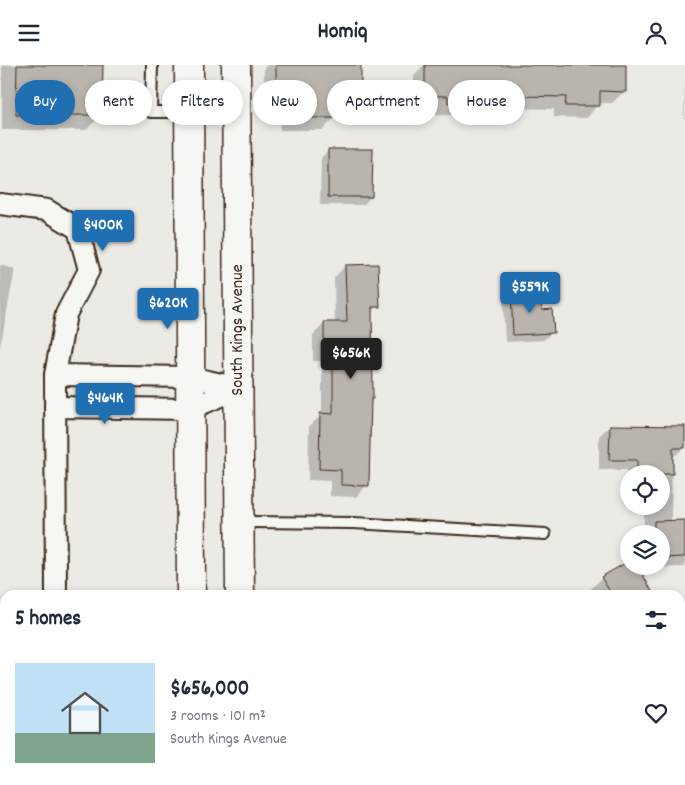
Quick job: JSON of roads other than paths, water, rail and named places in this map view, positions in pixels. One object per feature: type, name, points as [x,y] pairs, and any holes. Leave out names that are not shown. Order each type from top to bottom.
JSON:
[{"type":"main road","points":[[189,65],[189,80]]},
{"type":"main road","name":"South Kings Avenue","points":[[236,65],[240,590]]},
{"type":"main road","points":[[188,125],[191,590]]},
{"type":"street","points":[[0,204],[47,210],[78,229],[89,270],[66,314],[55,375],[56,590]]},
{"type":"street","points":[[55,375],[190,377],[239,388]]},
{"type":"street","points":[[55,407],[190,409],[239,388]]},
{"type":"lane","points":[[152,65],[151,112],[162,112]]},
{"type":"lane","points":[[240,522],[364,523],[545,534]]},
{"type":"lane","points":[[66,785],[72,785]]}]
